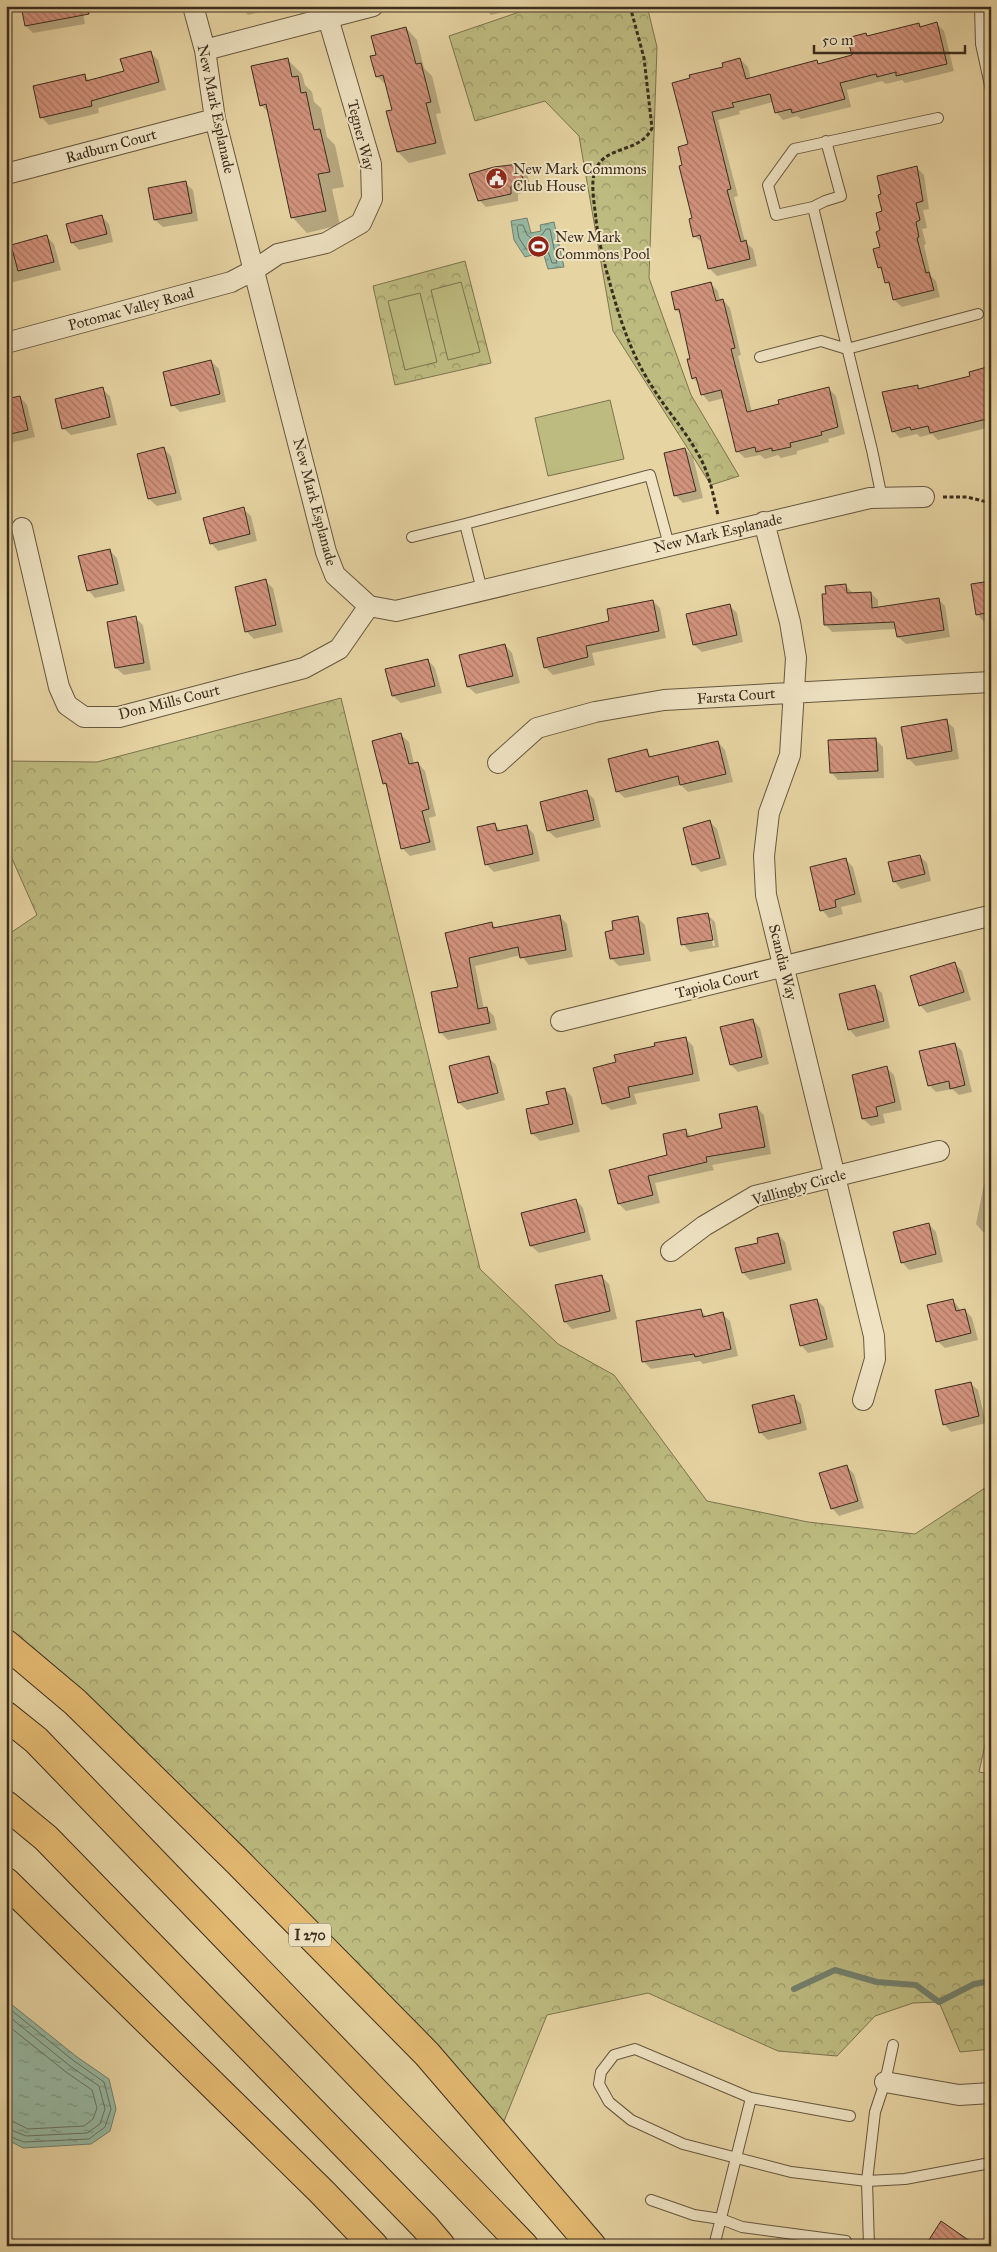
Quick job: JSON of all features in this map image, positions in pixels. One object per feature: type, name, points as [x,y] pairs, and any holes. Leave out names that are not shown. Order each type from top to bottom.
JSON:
[{"type":"highway","name":"I 270","points":[[6,1644],[75,1702],[237,1861],[414,2040],[592,2246]]},
{"type":"highway","points":[[6,1716],[36,1740],[524,2246]]},
{"type":"highway","points":[[6,1805],[46,1838],[418,2220],[441,2246]]},
{"type":"highway","points":[[6,1882],[321,2191],[374,2246]]},
{"type":"street","name":"New Mark Esplanade","points":[[193,6],[205,50],[215,119],[326,552],[335,575],[368,606],[396,611],[870,498],[924,497]]},
{"type":"street","points":[[205,50],[373,6]]},
{"type":"street","name":"Tegner Way","points":[[254,270],[278,254],[326,243],[361,223],[372,199],[371,164],[328,18]]},
{"type":"street","name":"Radburn Court","points":[[6,174],[215,119]]},
{"type":"street","name":"Potomac Valley Road","points":[[6,343],[231,282],[254,270]]},
{"type":"street","name":"Scandia Way","points":[[764,522],[790,622],[796,658],[790,755],[769,812],[764,856],[766,896],[874,1336],[875,1359],[863,1400]]},
{"type":"street","name":"Don Mills Court","points":[[22,528],[59,687],[67,705],[84,718],[119,717],[304,668],[339,649],[368,606]]},
{"type":"street","name":"Farsta Court","points":[[498,763],[537,728],[595,712],[664,700],[991,682]]},
{"type":"street","name":"Tapiola Court","points":[[561,1020],[989,916]]},
{"type":"street","name":"Vallingby Circle","points":[[671,1251],[704,1226],[755,1196],[939,1151]]},
{"type":"street","points":[[885,2082],[959,2095],[991,2093]]},
{"type":"lane","points":[[980,6],[981,44],[991,90]]},
{"type":"lane","points":[[826,141],[841,196],[824,201],[813,207],[776,215],[768,185],[794,149],[826,141],[938,118]]},
{"type":"lane","points":[[813,207],[882,498]]},
{"type":"lane","points":[[760,357],[821,341],[847,349],[978,314]]},
{"type":"lane","points":[[412,537],[650,476],[669,545]]},
{"type":"lane","points":[[466,524],[482,590]]},
{"type":"lane","points":[[869,2246],[866,2180],[875,2112],[885,2082],[893,2045]]},
{"type":"lane","points":[[850,2116],[751,2098],[635,2049],[614,2055],[601,2072],[599,2084],[609,2102],[631,2120],[683,2144],[791,2172],[866,2180],[905,2179],[990,2164]]},
{"type":"lane","points":[[714,2246],[738,2158],[751,2098]]},
{"type":"lane","points":[[651,2200],[694,2215],[721,2219],[742,2227],[846,2241]]},
{"type":"path","points":[[630,6],[644,58],[652,128],[648,136],[638,144],[613,153],[600,161],[594,174],[597,232],[616,310],[633,353],[652,388],[699,455],[708,476],[722,532]]},
{"type":"path","points":[[924,497],[968,497],[991,503]]},
{"type":"green space","points":[[537,6],[647,6],[657,47],[649,278],[691,395],[739,476],[711,485],[613,331],[579,136],[545,101],[475,121],[449,36]]},
{"type":"green space","points":[[465,261],[491,363],[395,385],[373,286]]},
{"type":"green space","points":[[461,282],[480,352],[448,360],[431,290]]},
{"type":"green space","points":[[420,293],[437,362],[405,370],[388,301]]},
{"type":"green space","points":[[610,400],[624,459],[548,476],[535,418]]},
{"type":"green space","points":[[341,698],[480,1269],[558,1344],[614,1375],[707,1501],[808,1522],[915,1534],[991,1484],[991,1718],[979,1772],[991,1774],[991,2049],[960,2052],[939,2002],[913,2003],[875,2016],[837,2056],[778,2051],[648,1993],[547,2015],[498,2136],[6,1644],[6,936],[37,915],[6,845],[6,761],[97,762]]},
{"type":"water","name":"New Mark Commons Pool","points":[[527,218],[531,233],[541,231],[540,225],[554,222],[564,267],[548,269],[543,252],[525,257],[514,240],[511,221]]},
{"type":"water","points":[[6,2000],[77,2057],[109,2079],[116,2109],[110,2131],[91,2144],[23,2148],[6,2139]]},
{"type":"building","points":[[21,6],[88,6],[89,14],[25,26]]},
{"type":"building","points":[[937,22],[947,64],[896,76],[896,72],[877,77],[876,74],[840,83],[845,99],[792,113],[791,109],[775,113],[770,94],[732,103],[734,107],[712,112],[731,189],[727,190],[741,242],[746,240],[750,259],[708,269],[700,235],[693,237],[689,219],[692,218],[679,166],[682,165],[678,147],[688,144],[672,83],[690,78],[689,75],[723,67],[722,63],[740,58],[746,79],[817,60],[818,64],[852,55],[847,38],[866,33],[867,36],[919,23],[920,27]]},
{"type":"building","points":[[406,27],[416,64],[421,63],[431,102],[426,103],[436,143],[397,152],[386,111],[392,110],[383,75],[376,77],[370,56],[376,55],[371,36]]},
{"type":"building","points":[[151,51],[159,82],[91,101],[92,106],[40,118],[33,86],[85,74],[86,81],[124,71],[120,59]]},
{"type":"building","points":[[288,58],[292,77],[298,76],[301,93],[306,92],[314,130],[320,129],[330,172],[318,174],[326,211],[291,218],[266,104],[260,106],[251,66]]},
{"type":"building","name":"New Mark Commons Club House","points":[[519,164],[524,183],[511,186],[511,194],[478,201],[469,174],[494,167]]},
{"type":"building","points":[[917,166],[923,201],[916,203],[920,220],[916,222],[919,237],[917,238],[926,273],[929,272],[934,290],[893,300],[889,282],[885,283],[881,267],[878,268],[873,249],[880,247],[876,232],[880,230],[876,213],[882,211],[878,195],[881,194],[877,176]]},
{"type":"building","points":[[186,181],[192,213],[154,220],[148,188]]},
{"type":"building","points":[[102,215],[107,234],[71,243],[66,224]]},
{"type":"building","points":[[47,235],[54,262],[18,271],[11,245]]},
{"type":"building","points":[[711,282],[716,301],[723,299],[735,348],[731,349],[747,412],[779,404],[778,400],[829,387],[838,427],[821,432],[822,435],[790,443],[791,447],[772,451],[772,448],[756,452],[755,447],[736,452],[721,390],[701,395],[696,377],[692,379],[687,359],[690,359],[679,309],[675,310],[671,292]]},
{"type":"building","points":[[211,360],[220,394],[171,406],[163,372]]},
{"type":"building","points":[[987,367],[988,372],[991,371],[991,418],[930,433],[928,426],[911,430],[910,427],[892,432],[882,392],[918,385],[918,389],[970,376],[969,372]]},
{"type":"building","points":[[103,387],[110,417],[62,429],[55,399]]},
{"type":"building","points":[[20,396],[28,430],[6,435],[6,399]]},
{"type":"building","points":[[164,447],[176,493],[148,499],[137,454]]},
{"type":"building","points":[[685,448],[696,491],[674,496],[664,453]]},
{"type":"building","points":[[244,507],[250,534],[210,544],[203,518]]},
{"type":"building","points":[[110,549],[118,584],[87,591],[78,556]]},
{"type":"building","points":[[266,579],[276,625],[245,632],[235,587]]},
{"type":"building","points":[[991,581],[991,612],[976,615],[971,584]]},
{"type":"building","points":[[846,584],[847,593],[871,592],[872,608],[939,598],[944,630],[897,637],[894,622],[824,625],[822,594],[826,594],[825,586]]},
{"type":"building","points":[[653,600],[659,631],[586,646],[588,657],[544,668],[537,638],[609,621],[607,609]]},
{"type":"building","points":[[730,604],[737,635],[693,645],[686,614]]},
{"type":"building","points":[[136,616],[144,663],[115,668],[107,622]]},
{"type":"building","points":[[505,644],[513,676],[467,687],[459,655]]},
{"type":"building","points":[[428,659],[435,686],[392,696],[385,669]]},
{"type":"building","points":[[947,719],[952,751],[907,759],[901,727]]},
{"type":"building","points":[[401,733],[409,764],[418,762],[429,809],[422,811],[430,842],[401,849],[386,783],[383,784],[372,741]]},
{"type":"building","points":[[876,738],[878,771],[830,773],[828,740]]},
{"type":"building","points":[[718,741],[726,774],[680,785],[678,776],[616,792],[608,759],[647,749],[649,757]]},
{"type":"building","points":[[587,790],[594,820],[547,831],[540,802]]},
{"type":"building","points":[[710,820],[720,858],[692,865],[683,828]]},
{"type":"building","points":[[495,823],[497,831],[527,825],[533,854],[485,865],[477,827]]},
{"type":"building","points":[[920,855],[925,874],[893,882],[888,862]]},
{"type":"building","points":[[846,858],[855,894],[835,900],[836,907],[820,911],[810,867]]},
{"type":"building","points":[[708,913],[713,940],[681,945],[677,918]]},
{"type":"building","points":[[560,915],[566,950],[520,958],[518,947],[469,958],[478,1009],[487,1007],[490,1023],[439,1033],[431,992],[458,987],[445,933],[492,922],[493,928]]},
{"type":"building","points":[[638,916],[644,954],[610,959],[605,932],[613,930],[612,921]]},
{"type":"building","points":[[955,962],[964,992],[919,1006],[910,976]]},
{"type":"building","points":[[875,985],[884,1021],[848,1030],[839,994]]},
{"type":"building","points":[[753,1019],[762,1057],[730,1065],[720,1027]]},
{"type":"building","points":[[686,1037],[693,1074],[628,1087],[630,1097],[602,1104],[593,1068],[616,1062],[614,1055],[655,1046],[654,1043]]},
{"type":"building","points":[[955,1043],[965,1085],[950,1089],[949,1081],[928,1086],[919,1051]]},
{"type":"building","points":[[489,1056],[498,1093],[458,1103],[449,1066]]},
{"type":"building","points":[[887,1066],[895,1102],[876,1107],[878,1116],[862,1119],[852,1075]]},
{"type":"building","points":[[565,1088],[573,1124],[531,1134],[526,1109],[549,1104],[546,1092]]},
{"type":"building","points":[[757,1106],[765,1147],[706,1157],[707,1162],[648,1176],[653,1195],[618,1204],[609,1170],[667,1155],[663,1134],[686,1129],[687,1137],[722,1128],[719,1114]]},
{"type":"building","points":[[576,1199],[585,1232],[530,1246],[521,1213]]},
{"type":"building","points":[[929,1223],[936,1254],[901,1263],[893,1232]]},
{"type":"building","points":[[778,1233],[785,1263],[742,1273],[735,1248],[758,1243],[757,1238]]},
{"type":"building","points":[[602,1275],[610,1311],[564,1322],[555,1285]]},
{"type":"building","points":[[817,1299],[827,1339],[800,1346],[790,1305]]},
{"type":"building","points":[[953,1299],[956,1311],[965,1309],[971,1333],[936,1342],[927,1305]]},
{"type":"building","points":[[701,1309],[703,1317],[723,1312],[731,1349],[695,1357],[694,1354],[642,1362],[636,1321]]},
{"type":"building","points":[[971,1382],[979,1416],[943,1425],[935,1390]]},
{"type":"building","points":[[794,1395],[801,1423],[759,1433],[752,1405]]},
{"type":"building","points":[[847,1465],[858,1501],[831,1509],[819,1473]]},
{"type":"building","points":[[941,2221],[977,2246],[925,2246]]},
{"type":"waterway","points":[[794,1989],[835,1970],[877,1982],[916,1985],[939,2002],[974,1984],[991,1981]]},
{"type":"place","name":"New Mark Commons Club House","points":[[497,178]]},
{"type":"place","name":"New Mark Commons Pool","points":[[539,246]]}]
